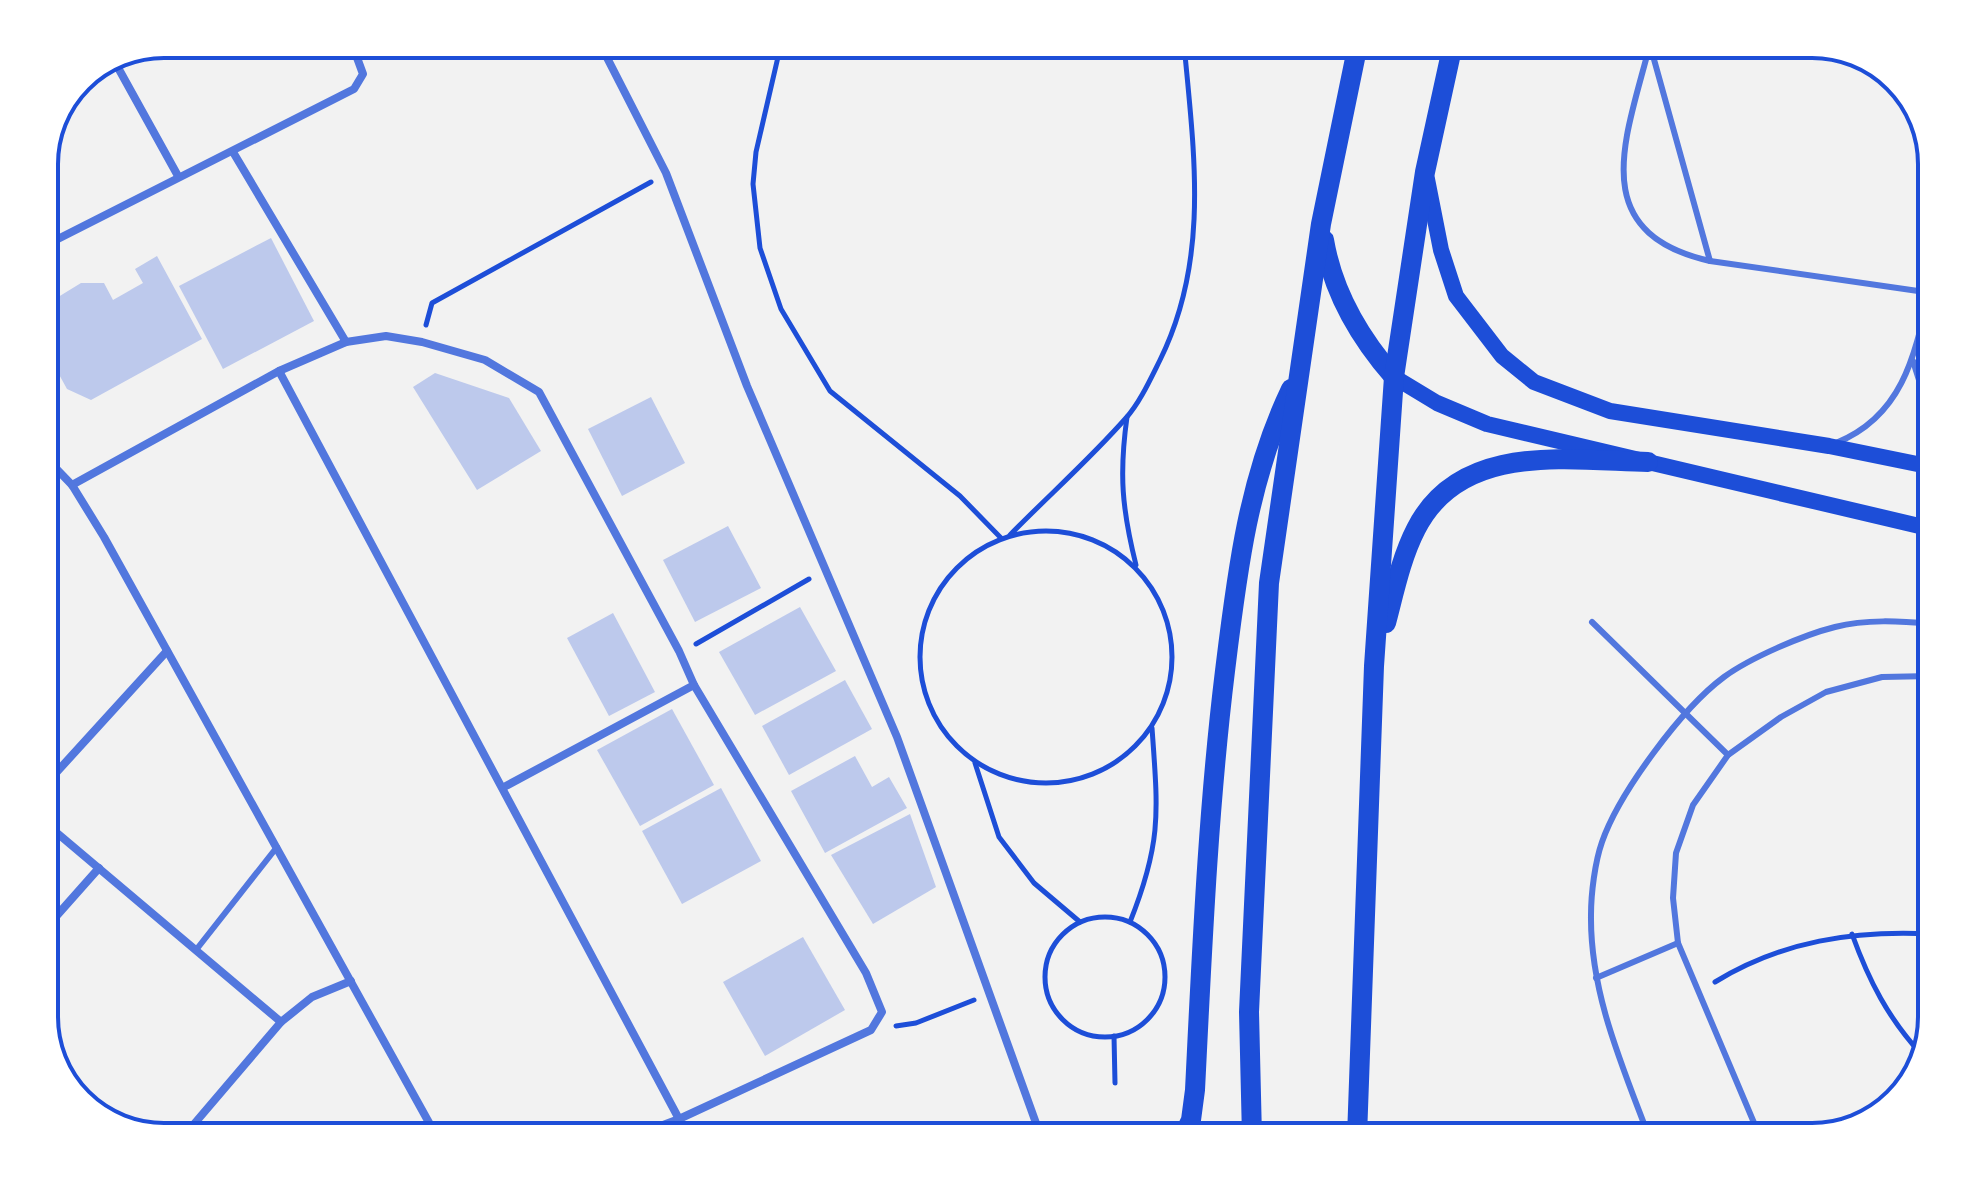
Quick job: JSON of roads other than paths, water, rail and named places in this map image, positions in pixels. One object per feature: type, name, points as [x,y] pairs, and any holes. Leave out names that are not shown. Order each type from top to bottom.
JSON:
[{"type":"main road","points":[[1252,1123],[1249,1012],[1269,583],[1321,224],[1355,58]]},
{"type":"main road","points":[[1358,1123],[1374,666],[1394,377],[1425,172],[1450,58]]},
{"type":"main road","points":[[1425,172],[1441,250],[1456,296],[1502,356],[1534,382],[1610,411],[1829,446],[1918,464]]},
{"type":"main road","points":[[1321,224],[1327,257],[1352,322],[1394,377],[1437,403],[1487,424],[1918,526]]},
{"type":"main road","points":[[1190,1123],[1195,1090],[1206,866],[1239,553],[1264,448],[1300,371]]},
{"type":"main road","points":[[1374,666],[1416,529],[1440,493],[1483,468],[1533,459],[1648,462]]},
{"type":"street","points":[[58,239],[354,89],[363,74],[357,58]]},
{"type":"street","points":[[607,58],[666,173],[747,386],[823,571],[897,737],[1036,1123]]},
{"type":"street","points":[[119,69],[178,176]]},
{"type":"street","points":[[233,152],[346,342]]},
{"type":"street","points":[[72,485],[279,371],[346,342],[386,336],[422,342],[485,360],[539,392],[679,651],[694,685],[877,996],[882,1012],[871,1030],[668,1123]]},
{"type":"street","points":[[279,371],[679,1119]]},
{"type":"street","points":[[58,470],[72,485],[167,651],[429,1123]]},
{"type":"street","points":[[58,771],[167,651]]},
{"type":"street","points":[[504,787],[694,685]]},
{"type":"street","points":[[58,834],[281,1022]]},
{"type":"street","points":[[58,914],[99,868]]},
{"type":"street","points":[[195,1123],[281,1022],[312,997],[351,981]]},
{"type":"lane","points":[[1647,58],[1622,161],[1623,191],[1635,218],[1655,240],[1680,254],[1710,261],[1918,290]]},
{"type":"lane","points":[[1654,58],[1710,261]]},
{"type":"lane","points":[[1829,446],[1870,424],[1886,407],[1913,361],[1918,341]]},
{"type":"lane","points":[[1913,361],[1918,377]]},
{"type":"lane","points":[[1644,1123],[1610,1031],[1596,978],[1591,913],[1601,843],[1636,779],[1686,713],[1725,676],[1782,647],[1835,627],[1891,621],[1918,623]]},
{"type":"lane","points":[[1592,622],[1728,755]]},
{"type":"lane","points":[[1754,1123],[1678,943],[1673,898],[1676,853],[1693,805],[1728,755],[1781,717],[1826,692],[1882,677],[1918,676]]},
{"type":"lane","points":[[196,950],[277,847]]},
{"type":"lane","points":[[1596,978],[1678,943]]}]
